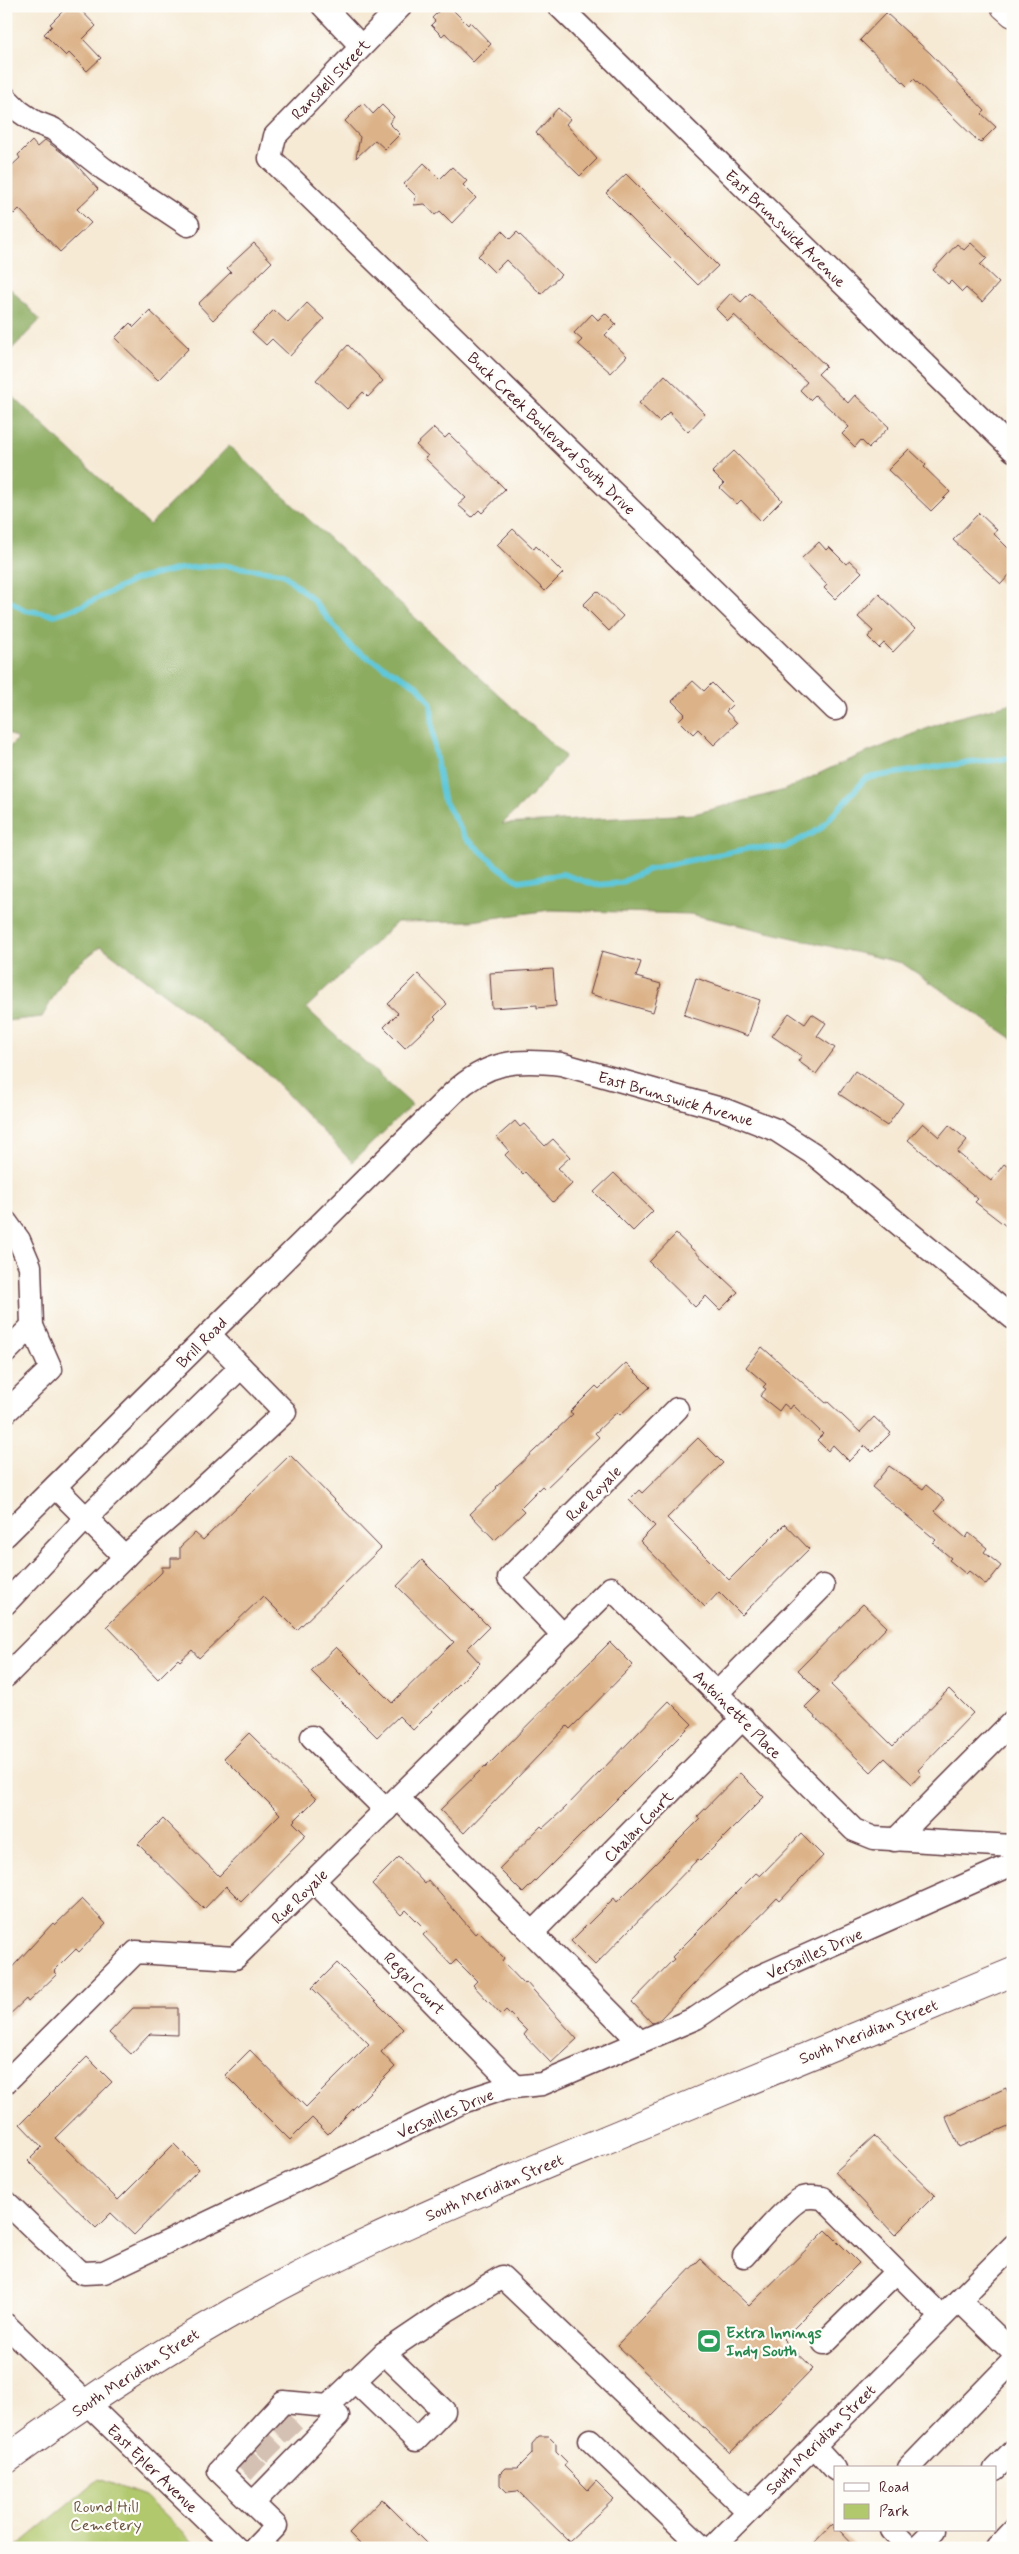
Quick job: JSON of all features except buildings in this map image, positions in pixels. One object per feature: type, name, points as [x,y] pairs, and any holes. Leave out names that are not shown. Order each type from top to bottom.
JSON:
[{"type":"main road","points":[[1005,6],[1013,13]]},
{"type":"main road","name":"South Meridian Street","points":[[6,2460],[86,2403],[157,2356],[235,2310],[397,2228],[729,2088],[1013,1972]]},
{"type":"street","points":[[323,6],[361,46]]},
{"type":"street","name":"Ransdell Street","points":[[270,158],[275,136],[401,6]]},
{"type":"street","name":"East Brunswick Avenue","points":[[559,6],[1013,450]]},
{"type":"street","points":[[6,98],[19,111],[35,122],[53,129],[104,169],[188,225]]},
{"type":"street","name":"Buck Creek Boulevard South Drive","points":[[270,158],[835,709]]},
{"type":"street","name":"East Brunswick Avenue","points":[[396,1149],[453,1093],[475,1076],[499,1065],[516,1062],[543,1061],[561,1064],[726,1110],[776,1130],[815,1155],[1013,1318]]},
{"type":"street","name":"Brill Road","points":[[6,1536],[396,1149]]},
{"type":"street","points":[[6,1222],[18,1240],[30,1266],[32,1326],[51,1369],[6,1412]]},
{"type":"street","points":[[6,1352],[32,1326]]},
{"type":"street","points":[[6,1676],[125,1557],[285,1412],[209,1334]]},
{"type":"street","points":[[6,1603],[86,1518],[241,1367]]},
{"type":"street","name":"Rue Royale","points":[[6,2082],[136,1952],[235,1958],[563,1635],[509,1578],[677,1409]]},
{"type":"street","points":[[55,1487],[125,1557]]},
{"type":"street","points":[[717,1693],[823,1586]]},
{"type":"street","name":"Antoinette Place","points":[[563,1635],[611,1588],[854,1830],[874,1838],[1013,1846]]},
{"type":"street","name":"Chalan Court","points":[[532,1933],[743,1718]]},
{"type":"street","points":[[895,1840],[1013,1721]]},
{"type":"street","points":[[312,1737],[392,1804],[532,1933],[640,2042]]},
{"type":"street","name":"Versailles Drive","points":[[6,2202],[77,2270],[84,2273],[104,2272],[465,2101],[487,2092],[515,2086],[542,2084],[696,2018],[754,1979],[1013,1864]]},
{"type":"street","name":"Regal Court","points":[[314,1881],[515,2086]]},
{"type":"street","points":[[744,2256],[792,2205],[803,2198],[814,2196],[823,2198],[942,2317]]},
{"type":"street","name":"South Meridian Street","points":[[712,2548],[1013,2246]]},
{"type":"street","points":[[824,2343],[896,2272]]},
{"type":"street","points":[[328,2406],[384,2352],[502,2277],[748,2511]]},
{"type":"street","points":[[959,2300],[1013,2352]]},
{"type":"street","name":"East Epler Avenue","points":[[6,2325],[236,2548]]},
{"type":"street","points":[[354,2380],[416,2440],[444,2411],[384,2352]]},
{"type":"street","points":[[911,2466],[1013,2360]]},
{"type":"street","points":[[255,2548],[276,2526],[219,2471],[253,2466],[288,2430],[338,2416],[328,2406],[283,2402],[288,2430]]},
{"type":"street","points":[[253,2503],[253,2466],[288,2430]]},
{"type":"street","points":[[590,2440],[704,2548]]},
{"type":"street","points":[[814,2446],[834,2468]]},
{"type":"street","points":[[996,2468],[1013,2451]]},
{"type":"street","points":[[997,2548],[1013,2531]]},
{"type":"street","points":[[894,2532],[909,2548]]},
{"type":"street","points":[[916,2548],[932,2532]]},
{"type":"green space","points":[[6,284],[40,320],[6,355]]},
{"type":"green space","points":[[6,390],[149,525],[229,446],[565,756],[534,793],[502,824],[694,814],[785,790],[841,763],[951,719],[1013,703],[1013,1039],[902,963],[690,914],[550,910],[472,921],[397,922],[306,1008],[412,1105],[352,1162],[264,1070],[101,946],[67,973],[42,1017],[6,1021],[6,751],[17,739],[6,732]]},
{"type":"green space","name":"Round Hill Cemetery","points":[[99,2479],[145,2496],[199,2548],[15,2548]]},
{"type":"waterway","points":[[6,598],[24,610],[55,615],[84,605],[137,579],[179,569],[221,565],[282,573],[312,599],[352,648],[418,686],[431,704],[434,746],[443,798],[465,837],[501,869],[519,881],[563,874],[595,885],[620,883],[647,870],[677,863],[751,848],[784,848],[820,829],[866,778],[942,766],[1013,758]]},
{"type":"tunnel","points":[[280,2421],[294,2436]]},
{"type":"tunnel","points":[[260,2440],[275,2455]]},
{"type":"tunnel","points":[[243,2457],[259,2472]]},
{"type":"place","name":"Extra Innings Indy South","points":[[709,2341]]}]
